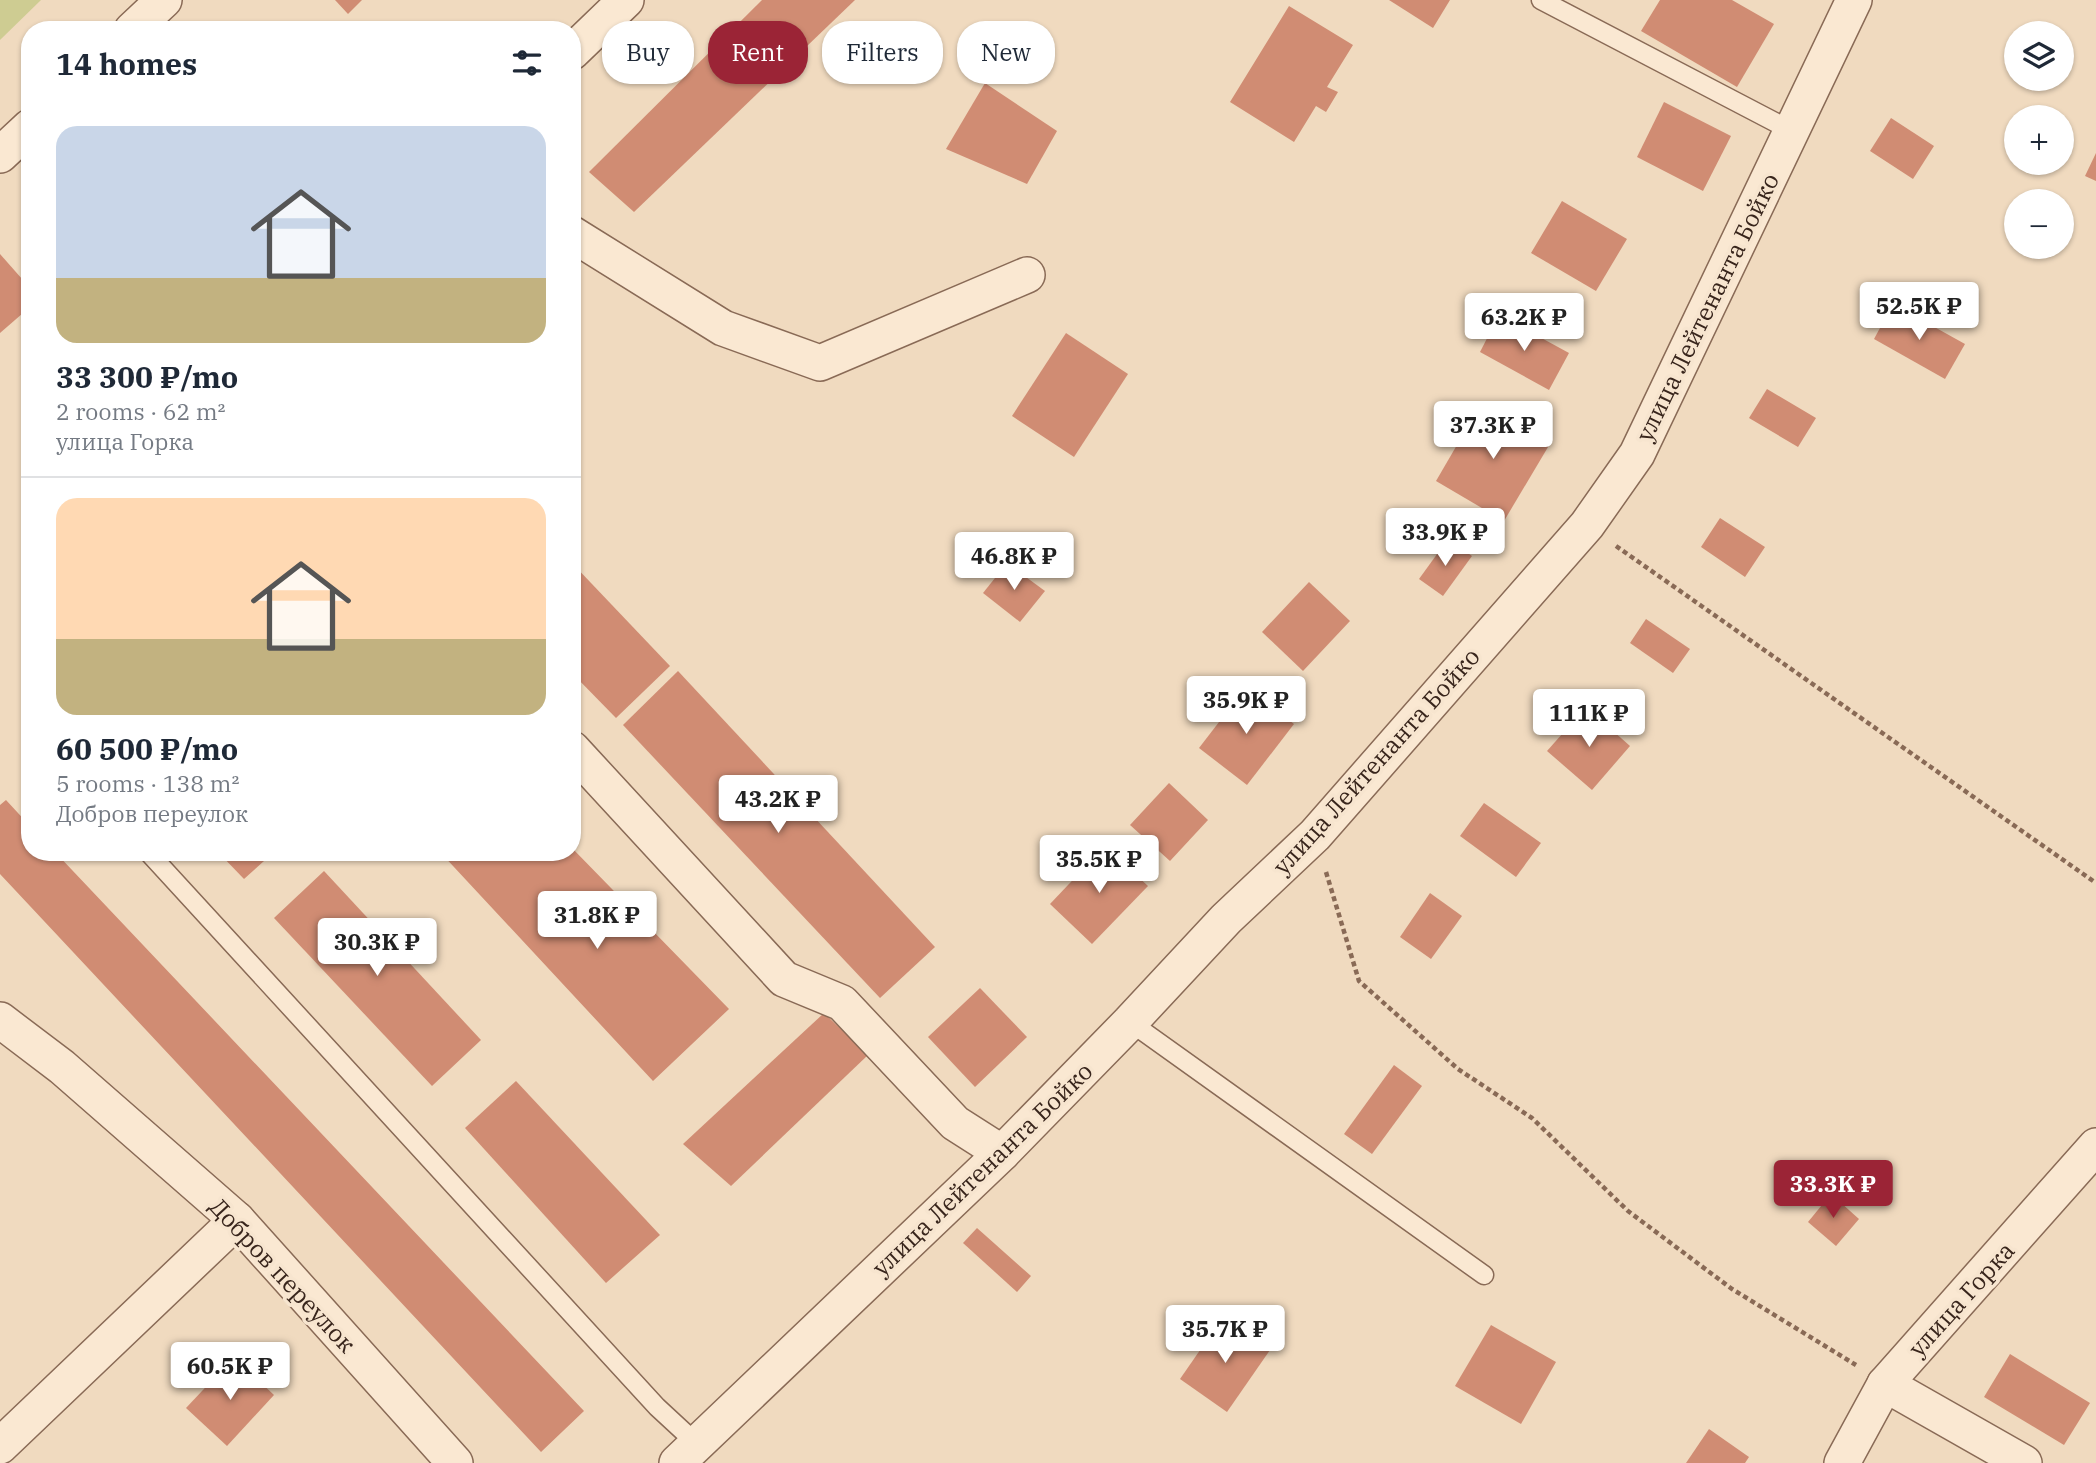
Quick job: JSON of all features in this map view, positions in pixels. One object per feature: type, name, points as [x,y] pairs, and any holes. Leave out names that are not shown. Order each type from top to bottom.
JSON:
[{"type":"street","points":[[142,21],[164,0]]},
{"type":"street","points":[[581,43],[626,0]]},
{"type":"street","name":"улица Лейтенанта Бойко","points":[[687,1454],[1002,1153],[1226,919],[1315,835],[1587,525],[1637,454],[1854,0]]},
{"type":"street","points":[[0,155],[21,135]]},
{"type":"street","points":[[581,240],[723,328],[820,363],[1027,275]]},
{"type":"street","points":[[581,759],[784,979],[842,1003],[955,1122],[1002,1153]]},
{"type":"street","name":"Добров переулок","points":[[0,1020],[62,1067],[237,1220],[454,1463]]},
{"type":"street","name":"улица Горка","points":[[1842,1463],[1885,1384],[2096,1146]]},
{"type":"street","points":[[0,1446],[237,1220]]},
{"type":"street","points":[[1885,1384],[2024,1463]]},
{"type":"lane","points":[[1541,0],[1792,131]]},
{"type":"lane","points":[[156,861],[657,1407],[687,1454]]},
{"type":"lane","points":[[1130,1022],[1483,1275]]},
{"type":"path","points":[[1587,525],[2096,883]]},
{"type":"path","points":[[1315,835],[1359,981],[1458,1069],[1532,1118],[1628,1211],[1732,1289],[1885,1384]]},
{"type":"shaded area","points":[[0,0],[41,0],[0,40]]},
{"type":"building","points":[[335,0],[362,0],[348,14]]},
{"type":"building","points":[[762,0],[855,0],[833,21],[822,21],[822,32],[808,45],[808,21],[741,21]]},
{"type":"building","points":[[1389,0],[1450,0],[1433,28]]},
{"type":"building","points":[[1660,0],[1732,0],[1774,24],[1737,87],[1641,31]]},
{"type":"building","points":[[1289,6],[1353,45],[1327,87],[1338,92],[1326,112],[1316,106],[1294,142],[1230,102]]},
{"type":"building","points":[[708,54],[708,84],[767,84],[634,212],[589,172],[678,84],[694,84],[694,68]]},
{"type":"building","points":[[984,84],[1057,131],[1027,184],[946,149]]},
{"type":"building","points":[[1664,102],[1731,136],[1703,191],[1637,157]]},
{"type":"building","points":[[1891,118],[1934,146],[1913,179],[1870,151]]},
{"type":"building","points":[[2096,153],[2096,181],[2085,176]]},
{"type":"building","points":[[1562,201],[1627,239],[1596,291],[1531,253]]},
{"type":"building","points":[[0,254],[21,278],[21,315],[0,333]]},
{"type":"building","points":[[1893,304],[1965,344],[1945,379],[1874,339]]},
{"type":"building","points":[[1499,315],[1569,353],[1549,390],[1480,352]]},
{"type":"building","points":[[1066,333],[1128,374],[1074,457],[1012,416]]},
{"type":"building","points":[[1767,389],[1816,418],[1798,447],[1749,418]]},
{"type":"building","points":[[1482,402],[1551,442],[1504,521],[1436,481]]},
{"type":"building","points":[[1720,518],[1765,547],[1745,577],[1701,547]]},
{"type":"building","points":[[1448,539],[1472,556],[1443,596],[1419,579]]},
{"type":"building","points":[[1007,563],[1045,591],[1020,622],[983,593]]},
{"type":"building","points":[[581,572],[670,666],[616,718],[581,682]]},
{"type":"building","points":[[1309,582],[1350,621],[1303,671],[1262,632]]},
{"type":"building","points":[[1646,619],[1690,649],[1673,673],[1630,643]]},
{"type":"building","points":[[678,671],[935,947],[880,998],[623,725]]},
{"type":"building","points":[[1246,687],[1294,724],[1247,785],[1199,748]]},
{"type":"building","points":[[1586,707],[1630,746],[1592,790],[1547,751]]},
{"type":"building","points":[[1169,783],[1208,820],[1170,861],[1130,825]]},
{"type":"building","points":[[6,800],[21,816],[21,861],[64,861],[584,1411],[541,1452],[0,874],[0,805]]},
{"type":"building","points":[[1484,803],[1541,843],[1516,877],[1460,836]]},
{"type":"building","points":[[1105,846],[1148,886],[1092,944],[1050,904]]},
{"type":"building","points":[[581,857],[729,1009],[653,1081],[448,861],[581,861]]},
{"type":"building","points":[[227,861],[264,861],[244,879]]},
{"type":"building","points":[[324,871],[481,1040],[432,1086],[274,918]]},
{"type":"building","points":[[1430,893],[1462,916],[1431,959],[1400,937]]},
{"type":"building","points":[[980,988],[1027,1037],[975,1087],[928,1037]]},
{"type":"building","points":[[824,1013],[868,1055],[731,1186],[683,1144]]},
{"type":"building","points":[[1394,1065],[1422,1086],[1372,1154],[1344,1134]]},
{"type":"building","points":[[516,1081],[660,1235],[606,1283],[465,1128]]},
{"type":"building","points":[[1831,1194],[1859,1219],[1836,1246],[1808,1222]]},
{"type":"building","points":[[977,1228],[1031,1276],[1017,1292],[963,1243]]},
{"type":"building","points":[[1223,1317],[1270,1350],[1227,1412],[1180,1379]]},
{"type":"building","points":[[1491,1325],[1556,1362],[1521,1424],[1455,1386]]},
{"type":"building","points":[[2010,1354],[2090,1403],[2064,1445],[1984,1397]]},
{"type":"building","points":[[234,1357],[274,1395],[227,1446],[186,1408]]},
{"type":"building","points":[[1709,1429],[1749,1457],[1745,1463],[1686,1463]]}]
